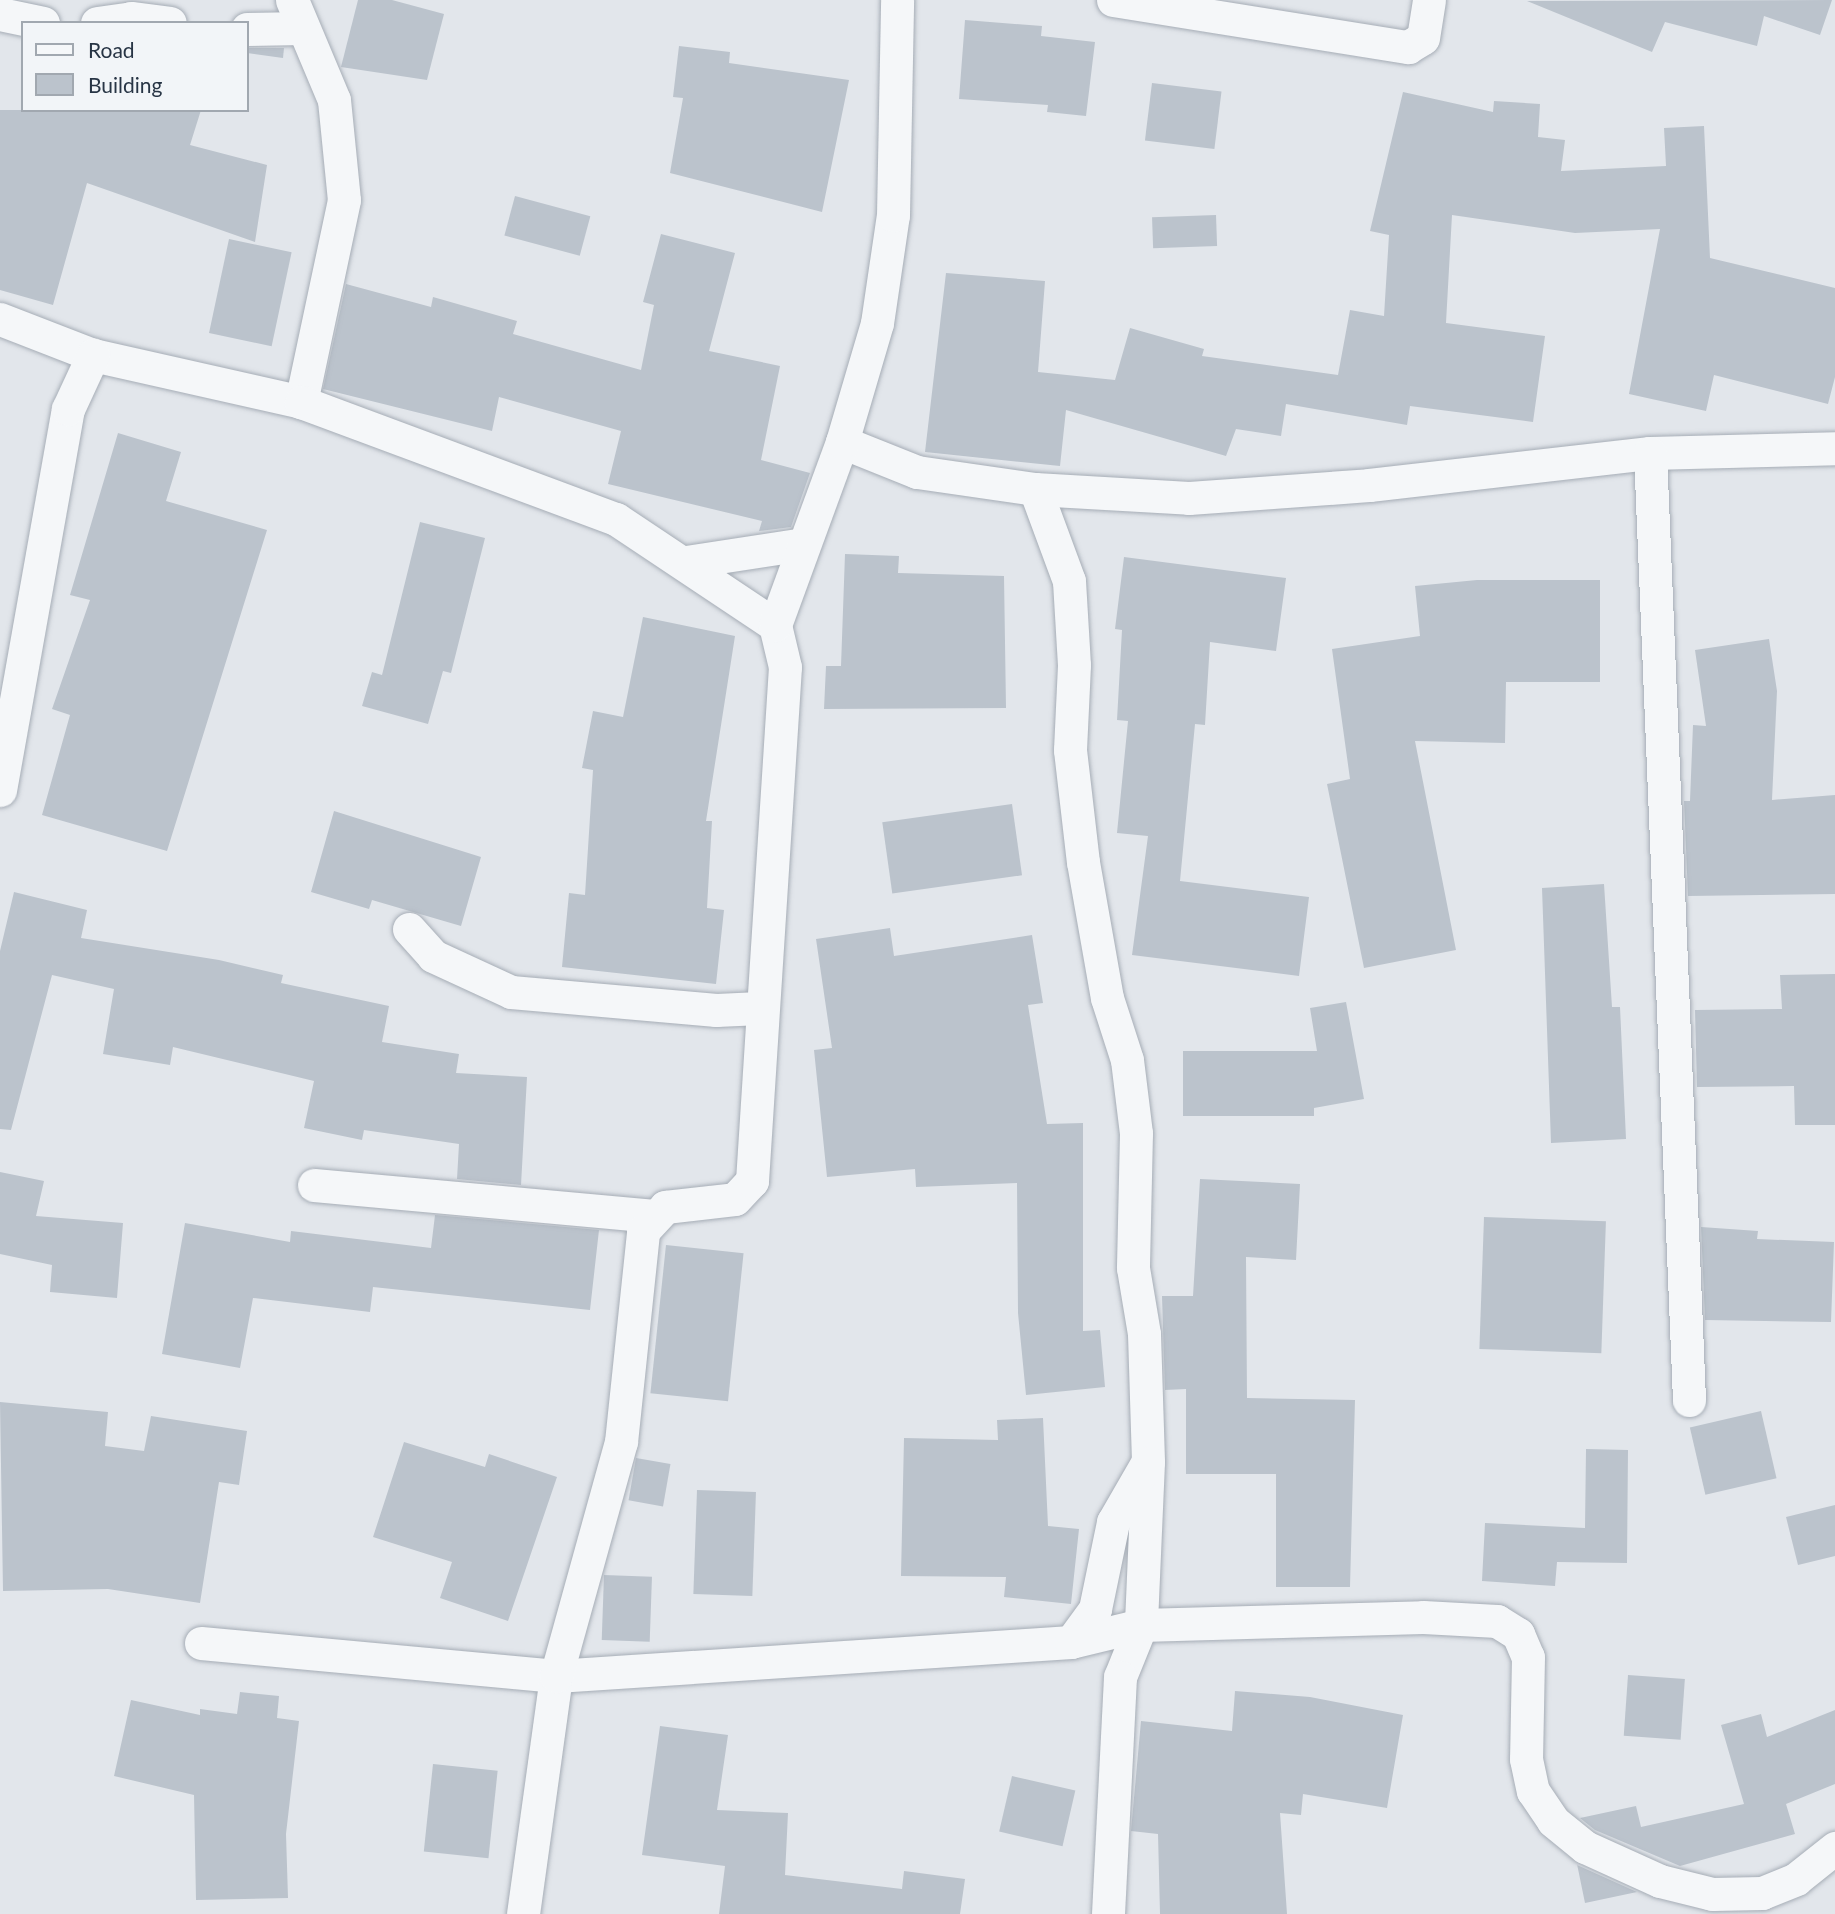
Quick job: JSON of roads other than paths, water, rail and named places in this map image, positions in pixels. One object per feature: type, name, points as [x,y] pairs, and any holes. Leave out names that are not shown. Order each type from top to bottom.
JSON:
[{"type":"street","points":[[523,1914],[556,1676],[621,1442],[643,1231],[652,1216],[665,1207],[735,1199],[752,1181],[758,1149],[760,1008],[785,667],[775,625],[842,442],[877,323],[893,215],[897,0]]},
{"type":"street","points":[[1113,0],[1408,47],[1423,38],[1429,0]]},
{"type":"street","points":[[103,21],[140,9],[166,21]]},
{"type":"street","points":[[0,14],[33,21]]},
{"type":"street","points":[[248,29],[297,14],[334,100],[344,200],[301,402]]},
{"type":"street","points":[[0,319],[93,355],[301,402],[616,519],[686,562],[775,625]]},
{"type":"street","points":[[0,790],[68,409],[93,355]]},
{"type":"street","points":[[842,442],[917,472],[1035,489],[1189,498],[1369,485],[1650,453],[1835,448]]},
{"type":"street","points":[[1650,453],[1689,1400]]},
{"type":"street","points":[[1035,489],[1069,581],[1074,665],[1070,750],[1082,850],[1136,1133],[1133,1268],[1144,1334],[1148,1462],[1141,1625],[1120,1677],[1108,1914]]},
{"type":"street","points":[[686,562],[804,544]]},
{"type":"street","points":[[410,929],[433,956],[511,992],[716,1010],[760,1008]]},
{"type":"street","points":[[314,1185],[652,1216]]},
{"type":"street","points":[[1071,1642],[1095,1609],[1113,1522],[1148,1462]]},
{"type":"street","points":[[201,1643],[556,1676],[1071,1642],[1141,1625],[1423,1617],[1497,1621],[1518,1634],[1528,1657],[1526,1759],[1534,1791],[1553,1821],[1585,1847],[1660,1881],[1712,1894],[1762,1893],[1796,1879],[1835,1848]]}]
